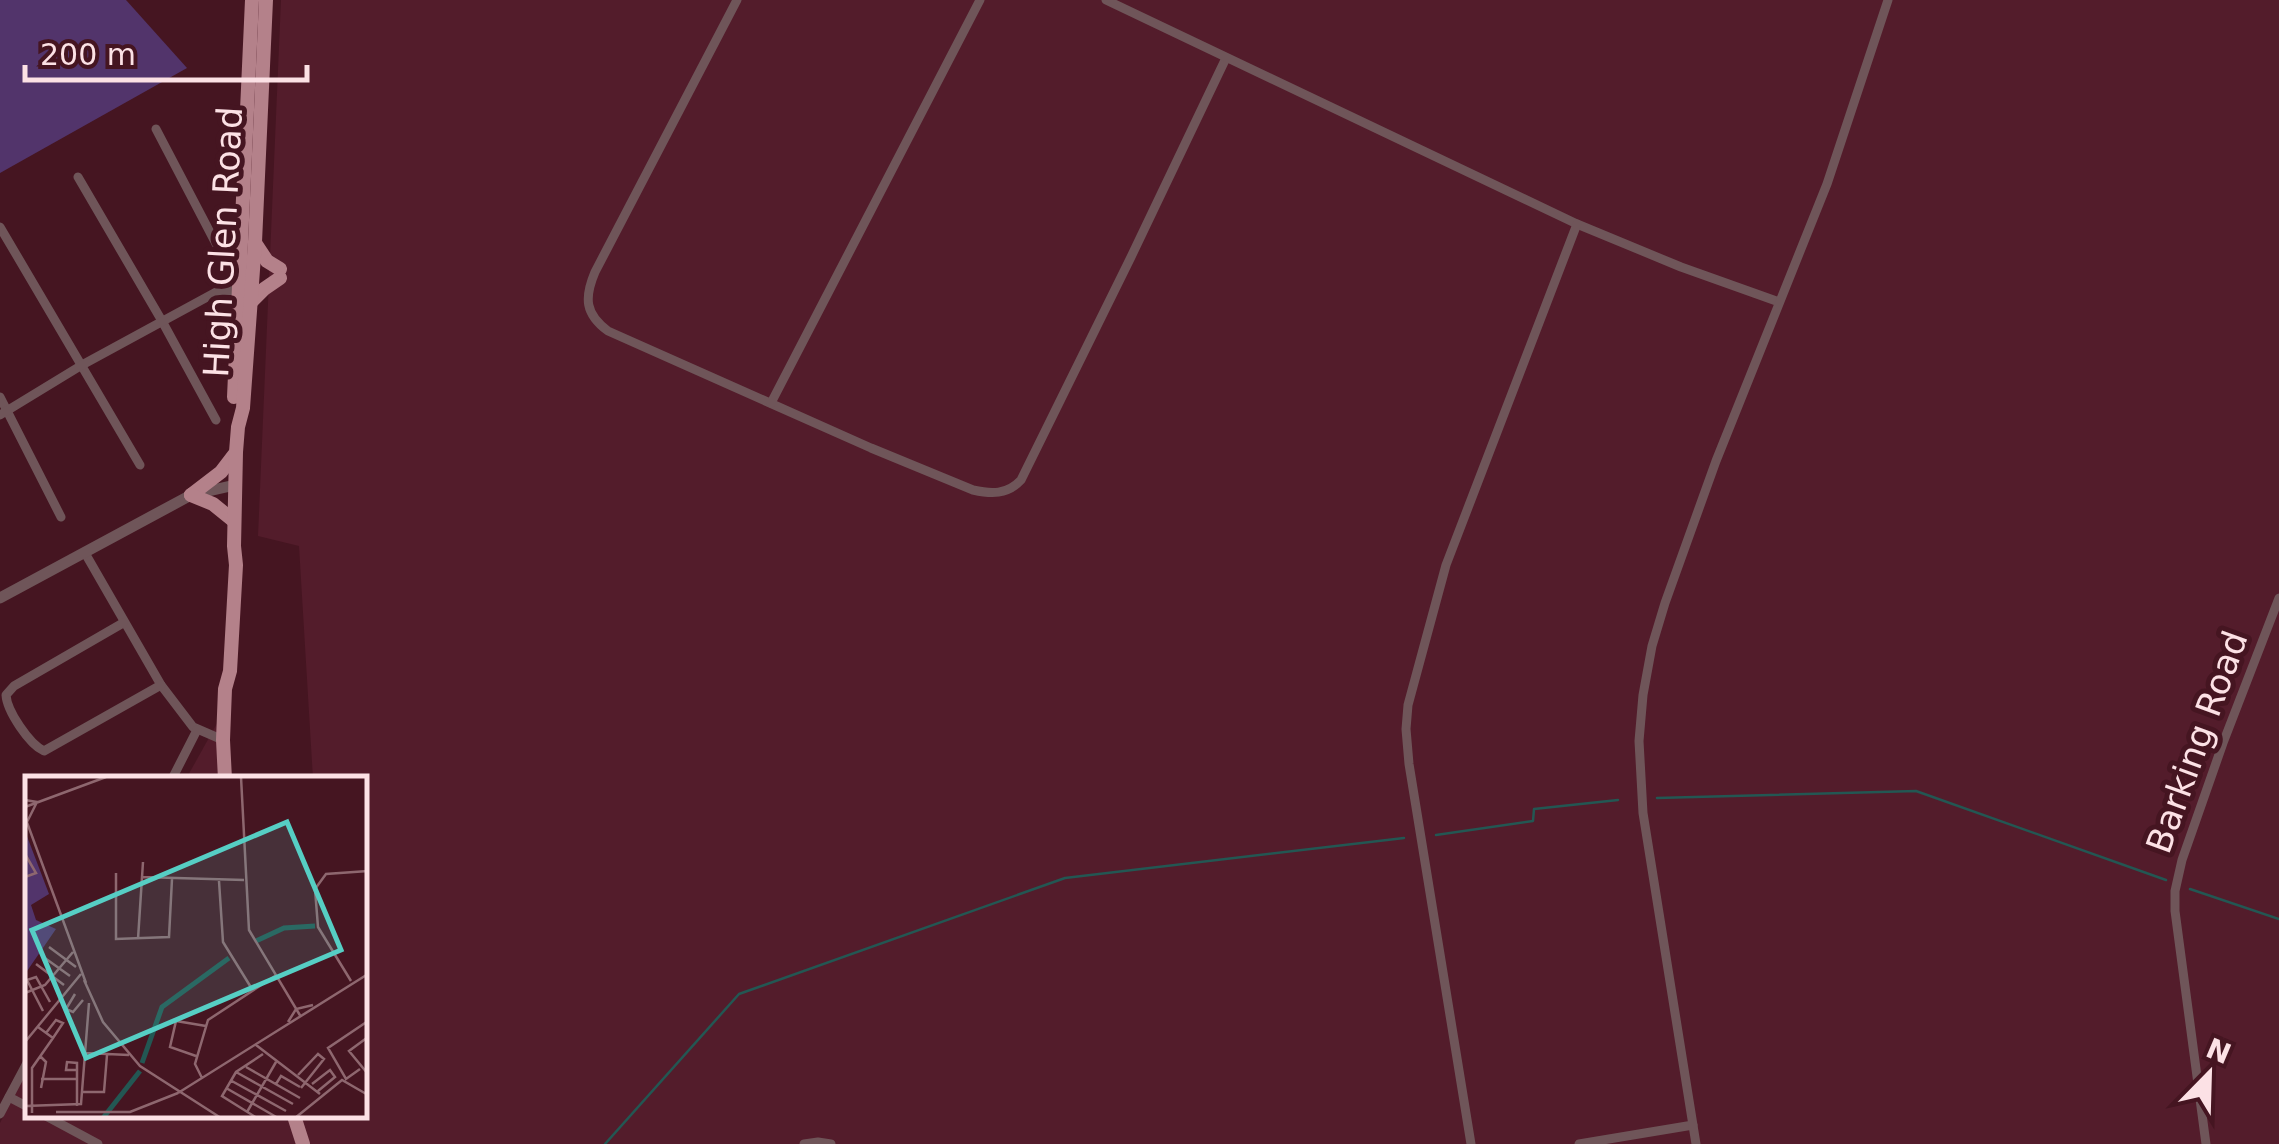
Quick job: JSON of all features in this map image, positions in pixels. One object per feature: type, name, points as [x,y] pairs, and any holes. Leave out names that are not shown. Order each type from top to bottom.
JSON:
[{"type":"main road","name":"High Glen Road","points":[[238,427],[234,407],[252,0]]},
{"type":"main road","name":"High Glen Road","points":[[225,776],[225,690],[230,671],[236,566],[236,452],[243,408],[255,242],[266,0]]},
{"type":"main road","points":[[251,302],[280,274],[262,256],[255,242]]},
{"type":"main road","points":[[234,521],[220,508],[192,495],[221,472],[236,452]]},
{"type":"main road","points":[[295,1119],[302,1144]]},
{"type":"street","points":[[737,0],[595,272],[588,300],[590,311],[608,331],[973,490],[1004,492],[1021,480],[1226,58]]},
{"type":"street","points":[[771,402],[980,0]]},
{"type":"street","points":[[1106,0],[1577,224],[1779,302]]},
{"type":"street","points":[[1696,1144],[1643,812],[1639,741],[1643,695],[1665,603],[1716,461],[1827,184],[1888,0]]},
{"type":"street","points":[[156,129],[224,259],[226,274],[220,290]]},
{"type":"street","points":[[78,177],[216,420]]},
{"type":"street","points":[[1472,1144],[1409,764],[1408,705],[1446,565],[1577,224]]},
{"type":"street","points":[[0,227],[140,465]]},
{"type":"street","points":[[4,413],[220,290],[240,291]]},
{"type":"street","points":[[0,397],[4,413],[61,517]]},
{"type":"street","points":[[0,598],[192,495],[235,486]]},
{"type":"street","points":[[85,554],[161,686],[197,730],[223,740]]},
{"type":"street","name":"Barking Road","points":[[2206,1144],[2176,910],[2177,879],[2223,743],[2279,598]]},
{"type":"street","points":[[123,623],[14,686],[6,695],[7,706],[33,745],[44,750],[161,686]]},
{"type":"street","points":[[174,776],[197,730]]},
{"type":"street","points":[[0,1114],[25,1067]]},
{"type":"street","points":[[9,1097],[25,1105]]},
{"type":"street","points":[[52,1119],[98,1144]]},
{"type":"street","points":[[1580,1144],[1692,1125]]},
{"type":"street","points":[[804,1144],[831,1144]]},
{"type":"shaded area","points":[[0,0],[126,0],[187,68],[0,173]]},
{"type":"shaded area","points":[[281,0],[2279,0],[2279,1144],[0,1144],[0,1123],[25,1075],[25,1119],[368,1119],[368,776],[313,776],[299,546],[258,536]]},
{"type":"shaded area","points":[[220,718],[224,776],[188,776]]},
{"type":"waterway","points":[[1657,798],[1916,791],[2166,880]]},
{"type":"waterway","points":[[1436,835],[1533,821],[1534,809],[1618,800]]},
{"type":"waterway","points":[[605,1144],[739,994],[1065,878],[1404,838]]},
{"type":"waterway","points":[[2190,889],[2279,919]]}]
